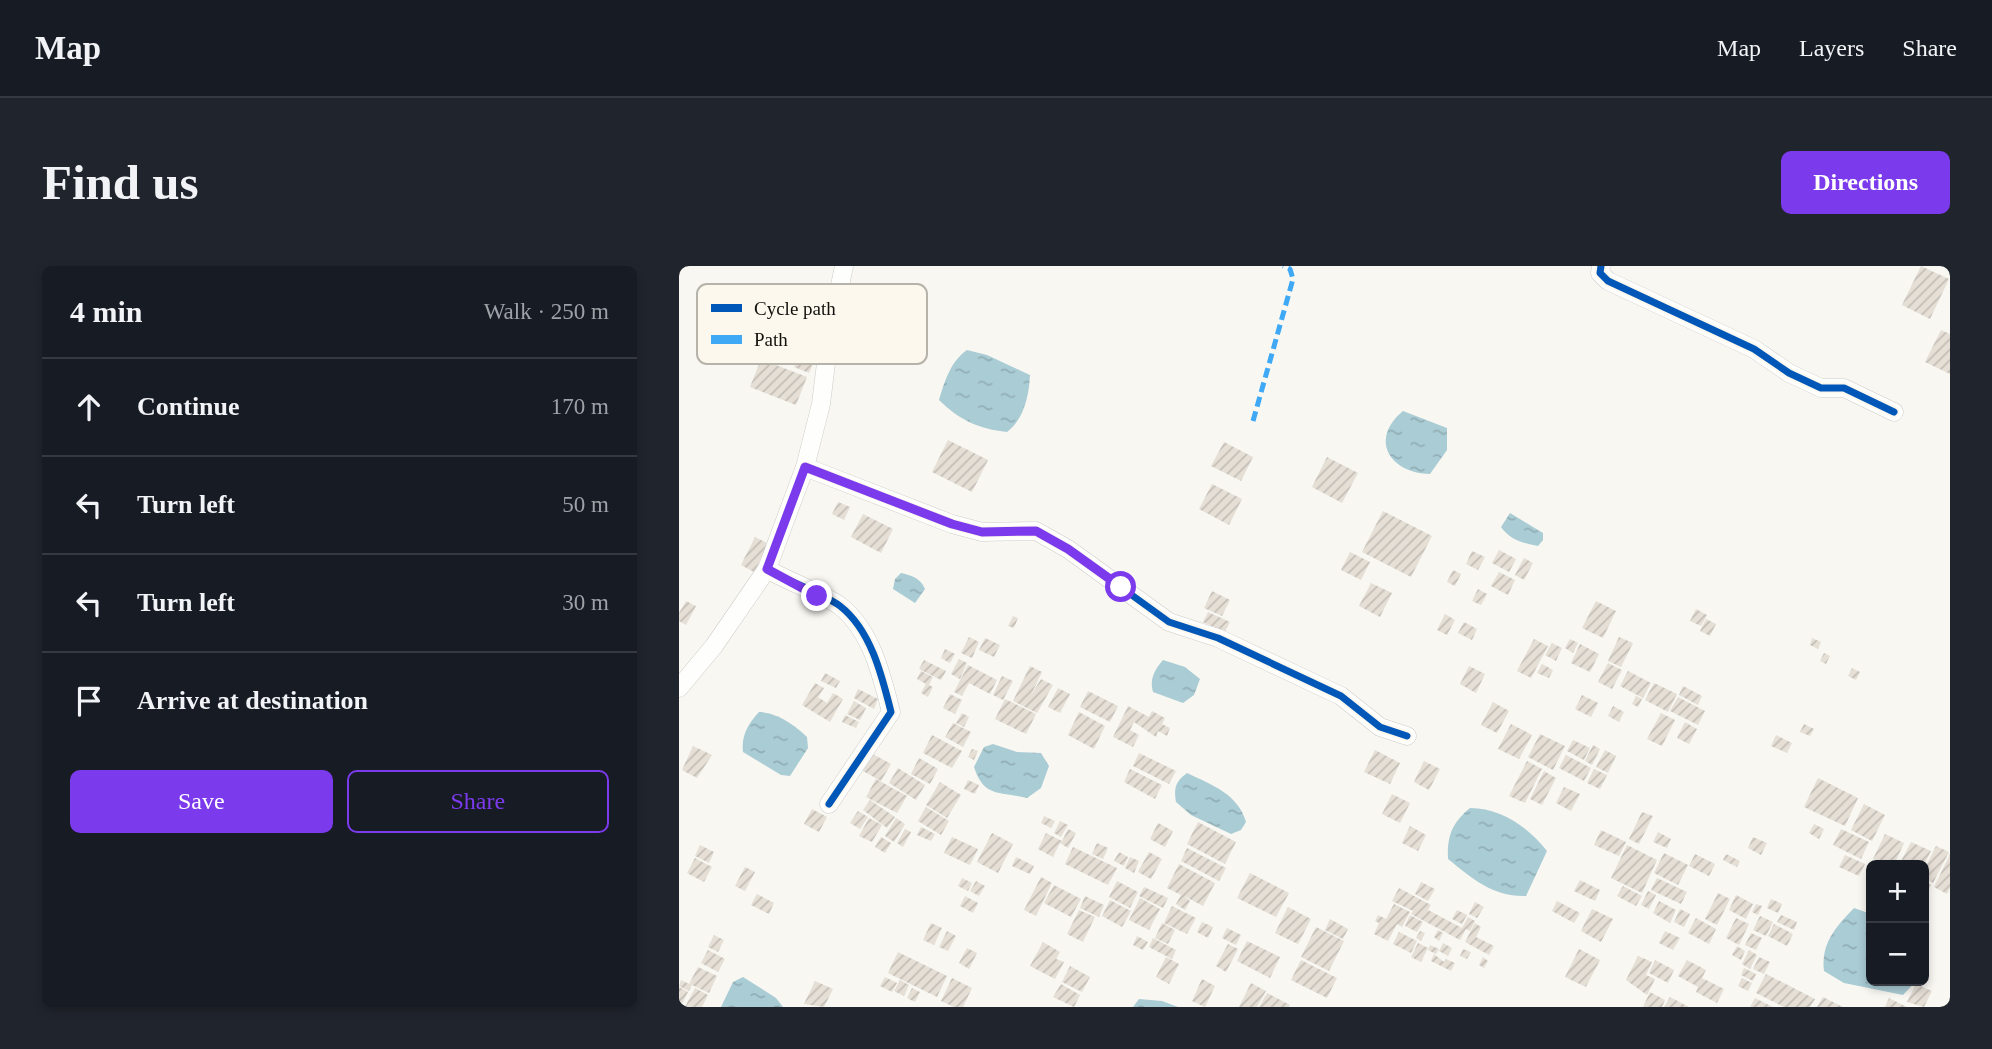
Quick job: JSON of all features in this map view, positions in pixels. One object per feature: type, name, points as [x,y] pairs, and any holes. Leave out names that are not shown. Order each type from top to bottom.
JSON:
[{"type":"street","points":[[840,284],[844,266]]},
{"type":"street","points":[[1601,266],[1600,272],[1608,281],[1753,349],[1789,373],[1821,388],[1844,388],[1894,412]]},
{"type":"street","points":[[679,688],[735,617],[767,569],[805,467],[821,404],[826,364]]},
{"type":"street","points":[[805,467],[952,524],[982,532],[1036,531],[1068,549],[1169,622],[1218,638],[1341,696],[1380,727],[1407,736]]},
{"type":"street","points":[[767,569],[838,605],[862,635],[882,676],[891,712],[829,804]]},
{"type":"water","points":[[967,350],[987,355],[1030,375],[1025,406],[1018,421],[1007,432],[987,429],[970,422],[939,400],[952,366]]},
{"type":"water","points":[[1403,411],[1447,428],[1447,450],[1430,474],[1404,468],[1388,453],[1387,433]]},
{"type":"water","points":[[1510,513],[1543,533],[1543,540],[1538,546],[1517,540],[1501,527]]},
{"type":"water","points":[[901,573],[916,578],[925,589],[915,603],[893,589],[895,579]]},
{"type":"water","points":[[1163,660],[1185,667],[1200,679],[1194,695],[1183,703],[1153,692],[1153,674]]},
{"type":"water","points":[[759,712],[785,720],[807,737],[808,748],[790,776],[781,775],[743,752],[746,730]]},
{"type":"water","points":[[993,744],[1017,752],[1041,753],[1049,766],[1041,788],[1027,798],[988,789],[974,767],[984,747]]},
{"type":"water","points":[[1187,773],[1223,792],[1237,804],[1246,822],[1241,830],[1231,834],[1191,815],[1176,802],[1176,786]]},
{"type":"water","points":[[1470,808],[1492,811],[1513,820],[1547,851],[1526,896],[1514,896],[1493,890],[1448,859],[1448,843],[1452,831]]},
{"type":"water","points":[[1854,908],[1866,912],[1866,986],[1911,986],[1903,995],[1844,983],[1824,971],[1827,944]]},
{"type":"water","points":[[743,977],[776,998],[783,1007],[721,1007],[733,982]]},
{"type":"water","points":[[1139,999],[1162,1001],[1178,1007],[1133,1007]]},
{"type":"building","points":[[1921,266],[1949,279],[1930,319],[1902,305]]},
{"type":"building","points":[[1941,330],[1950,334],[1950,374],[1925,362]]},
{"type":"building","points":[[759,364],[774,364],[807,377],[796,405],[750,387]]},
{"type":"building","points":[[795,364],[813,364],[809,373],[794,367]]},
{"type":"building","points":[[948,440],[988,460],[972,492],[932,472]]},
{"type":"building","points":[[1224,442],[1253,457],[1241,481],[1211,466]]},
{"type":"building","points":[[1327,457],[1358,473],[1342,503],[1312,487]]},
{"type":"building","points":[[1212,484],[1242,499],[1229,525],[1199,509]]},
{"type":"building","points":[[838,502],[850,507],[844,520],[832,514]]},
{"type":"building","points":[[1383,511],[1432,536],[1411,577],[1362,552]]},
{"type":"building","points":[[863,514],[893,529],[881,553],[851,537]]},
{"type":"building","points":[[755,537],[769,544],[754,572],[741,565]]},
{"type":"building","points":[[1499,550],[1516,559],[1509,572],[1492,563]]},
{"type":"building","points":[[1472,551],[1485,557],[1478,570],[1466,564]]},
{"type":"building","points":[[1350,552],[1370,562],[1361,580],[1341,570]]},
{"type":"building","points":[[1524,558],[1533,563],[1524,580],[1515,575]]},
{"type":"building","points":[[1453,570],[1461,574],[1455,586],[1447,582]]},
{"type":"building","points":[[1499,572],[1515,580],[1508,595],[1491,586]]},
{"type":"building","points":[[1371,583],[1392,593],[1380,617],[1359,606]]},
{"type":"building","points":[[1478,589],[1487,594],[1481,605],[1472,601]]},
{"type":"building","points":[[1212,591],[1230,600],[1222,616],[1204,608]]},
{"type":"building","points":[[686,601],[696,606],[686,625],[679,621],[679,613]]},
{"type":"building","points":[[1596,601],[1616,611],[1603,638],[1582,628]]},
{"type":"building","points":[[1696,609],[1707,615],[1701,626],[1690,621]]},
{"type":"building","points":[[1208,612],[1230,622],[1225,632],[1203,622]]},
{"type":"building","points":[[1445,614],[1455,620],[1447,635],[1437,630]]},
{"type":"building","points":[[1013,616],[1018,618],[1014,628],[1008,626]]},
{"type":"building","points":[[1706,619],[1716,624],[1710,636],[1700,631]]},
{"type":"building","points":[[1464,622],[1477,629],[1472,640],[1458,633]]},
{"type":"building","points":[[969,637],[979,642],[972,658],[961,653]]},
{"type":"building","points":[[1619,637],[1633,643],[1621,667],[1608,661]]},
{"type":"building","points":[[985,638],[1000,645],[994,657],[979,650]]},
{"type":"building","points":[[1812,638],[1821,642],[1818,649],[1810,645]]},
{"type":"building","points":[[1534,639],[1548,646],[1531,678],[1517,671]]},
{"type":"building","points":[[1570,639],[1578,643],[1573,653],[1565,648]]},
{"type":"building","points":[[1552,643],[1562,648],[1556,661],[1545,655]]},
{"type":"building","points":[[1580,644],[1599,654],[1590,672],[1571,663]]},
{"type":"building","points":[[945,649],[955,654],[950,663],[941,658]]},
{"type":"building","points":[[1824,653],[1830,656],[1826,664],[1820,661]]},
{"type":"building","points":[[959,659],[967,663],[960,679],[951,674]]},
{"type":"building","points":[[924,660],[946,671],[941,680],[919,669]]},
{"type":"building","points":[[1608,663],[1622,670],[1612,689],[1598,682]]},
{"type":"building","points":[[1542,664],[1553,670],[1549,678],[1537,673]]},
{"type":"building","points":[[968,665],[997,680],[990,694],[969,683],[962,696],[954,692]]},
{"type":"building","points":[[1030,666],[1042,672],[1031,695],[1041,679],[1053,685],[1037,713],[1013,701]]},
{"type":"building","points":[[1469,666],[1485,674],[1476,693],[1460,684]]},
{"type":"building","points":[[1852,668],[1860,672],[1856,680],[1848,676]]},
{"type":"building","points":[[921,671],[933,677],[929,685],[933,687],[928,697],[921,693],[926,684],[917,679]]},
{"type":"building","points":[[1628,671],[1651,683],[1643,698],[1620,686]]},
{"type":"building","points":[[825,673],[840,681],[836,688],[821,681]]},
{"type":"building","points":[[1002,676],[1013,681],[1003,700],[993,695]]},
{"type":"building","points":[[815,683],[824,688],[818,697],[827,703],[833,693],[843,699],[830,722],[802,705]]},
{"type":"building","points":[[1654,683],[1677,694],[1668,712],[1645,700]]},
{"type":"building","points":[[1683,686],[1702,696],[1698,705],[1679,695]]},
{"type":"building","points":[[1058,688],[1070,694],[1060,713],[1048,707]]},
{"type":"building","points":[[858,689],[878,699],[874,709],[854,698]]},
{"type":"building","points":[[1088,691],[1118,706],[1110,722],[1080,707]]},
{"type":"building","points":[[950,694],[962,700],[955,714],[943,708]]},
{"type":"building","points":[[1582,695],[1598,703],[1591,717],[1575,709]]},
{"type":"building","points":[[1636,696],[1642,699],[1638,707],[1632,704]]},
{"type":"building","points":[[1678,697],[1705,711],[1698,725],[1670,711]]},
{"type":"building","points":[[1005,699],[1036,714],[1026,734],[995,719]]},
{"type":"building","points":[[854,701],[866,708],[860,720],[847,714]]},
{"type":"building","points":[[1493,702],[1509,711],[1497,733],[1481,725]]},
{"type":"building","points":[[1128,706],[1149,717],[1152,711],[1165,718],[1162,724],[1170,728],[1167,736],[1158,731],[1156,737],[1134,722],[1130,730],[1139,735],[1133,747],[1113,737]]},
{"type":"building","points":[[1613,706],[1624,712],[1619,722],[1608,716]]},
{"type":"building","points":[[1079,712],[1105,726],[1094,749],[1068,735]]},
{"type":"building","points":[[962,713],[969,717],[964,727],[956,723]]},
{"type":"building","points":[[1661,713],[1675,720],[1662,746],[1647,739]]},
{"type":"building","points":[[845,715],[859,722],[856,728],[842,722]]},
{"type":"building","points":[[1685,722],[1697,729],[1689,744],[1677,738]]},
{"type":"building","points":[[953,723],[971,732],[963,747],[945,737]]},
{"type":"building","points":[[1511,724],[1532,735],[1519,759],[1498,749]]},
{"type":"building","points":[[1804,724],[1814,729],[1810,736],[1800,732]]},
{"type":"building","points":[[1540,734],[1565,746],[1553,770],[1528,757]]},
{"type":"building","points":[[932,735],[962,751],[952,768],[923,753]]},
{"type":"building","points":[[1776,735],[1792,743],[1787,753],[1771,746]]},
{"type":"building","points":[[1573,740],[1590,748],[1584,760],[1567,751]]},
{"type":"building","points":[[1593,745],[1600,749],[1592,765],[1585,761]]},
{"type":"building","points":[[693,746],[712,755],[697,778],[682,770]]},
{"type":"building","points":[[972,749],[978,751],[974,760],[968,757]]},
{"type":"building","points":[[1375,750],[1400,763],[1390,784],[1364,772]]},
{"type":"building","points":[[1605,750],[1616,756],[1608,773],[1596,767]]},
{"type":"building","points":[[1139,753],[1176,771],[1169,784],[1133,766]]},
{"type":"building","points":[[873,754],[891,764],[881,781],[863,771]]},
{"type":"building","points":[[1566,755],[1591,768],[1584,781],[1559,768]]},
{"type":"building","points":[[919,758],[938,769],[930,784],[911,774]]},
{"type":"building","points":[[1424,761],[1440,769],[1429,790],[1414,782]]},
{"type":"building","points":[[1527,761],[1542,769],[1525,803],[1509,796]]},
{"type":"building","points":[[898,768],[925,785],[916,800],[889,783]]},
{"type":"building","points":[[1130,769],[1162,785],[1155,799],[1124,782]]},
{"type":"building","points":[[1594,769],[1607,775],[1600,789],[1587,783]]},
{"type":"building","points":[[1544,771],[1556,778],[1542,805],[1530,799]]},
{"type":"building","points":[[1818,778],[1858,798],[1845,826],[1804,807]]},
{"type":"building","points":[[876,779],[907,796],[897,813],[866,797]]},
{"type":"building","points":[[968,780],[979,785],[975,794],[964,789]]},
{"type":"building","points":[[940,782],[961,795],[947,818],[926,805]]},
{"type":"building","points":[[1564,787],[1580,794],[1571,811],[1556,803]]},
{"type":"building","points":[[1392,794],[1410,803],[1400,823],[1382,814]]},
{"type":"building","points":[[870,800],[895,817],[887,828],[863,810]]},
{"type":"building","points":[[1864,804],[1885,815],[1872,841],[1851,830]]},
{"type":"building","points":[[926,807],[949,821],[941,835],[918,821]]},
{"type":"building","points":[[812,809],[827,817],[819,832],[804,824]]},
{"type":"building","points":[[858,811],[868,817],[860,829],[850,823]]},
{"type":"building","points":[[1642,812],[1653,816],[1639,844],[1629,839]]},
{"type":"building","points":[[1044,816],[1055,821],[1051,828],[1041,823]]},
{"type":"building","points":[[869,818],[882,825],[872,842],[859,836]]},
{"type":"building","points":[[896,818],[905,824],[894,842],[885,836]]},
{"type":"building","points":[[1060,821],[1068,825],[1061,837],[1054,833]]},
{"type":"building","points":[[1198,822],[1236,842],[1225,864],[1187,844]]},
{"type":"building","points":[[1158,823],[1173,831],[1165,847],[1150,839]]},
{"type":"building","points":[[1814,824],[1824,829],[1819,839],[1809,833]]},
{"type":"building","points":[[1410,826],[1426,835],[1418,851],[1402,843]]},
{"type":"building","points":[[921,827],[935,834],[931,841],[917,835]]},
{"type":"building","points":[[905,829],[911,832],[903,847],[897,843]]},
{"type":"building","points":[[1068,829],[1076,833],[1068,848],[1060,843],[1053,857],[1038,849],[1046,833],[1062,841]]},
{"type":"building","points":[[1841,829],[1869,842],[1861,859],[1833,845]]},
{"type":"building","points":[[1601,830],[1626,842],[1619,856],[1594,845]]},
{"type":"building","points":[[1658,832],[1671,839],[1667,848],[1653,842]]},
{"type":"building","points":[[992,833],[1013,844],[998,873],[977,862]]},
{"type":"building","points":[[1885,834],[1904,843],[1896,860],[1873,859]]},
{"type":"building","points":[[881,837],[891,843],[885,853],[875,847]]},
{"type":"building","points":[[952,837],[978,849],[970,865],[944,853]]},
{"type":"building","points":[[1753,837],[1767,843],[1761,855],[1748,848]]},
{"type":"building","points":[[1911,842],[1931,851],[1926,860],[1902,860]]},
{"type":"building","points":[[1097,843],[1108,848],[1103,859],[1092,854]]},
{"type":"building","points":[[700,845],[714,852],[709,863],[695,856]]},
{"type":"building","points":[[1627,845],[1657,860],[1642,893],[1611,878]]},
{"type":"building","points":[[1936,846],[1949,852],[1933,883],[1929,881],[1929,860]]},
{"type":"building","points":[[1073,847],[1117,868],[1108,885],[1065,864]]},
{"type":"building","points":[[1187,848],[1226,868],[1219,881],[1181,861]]},
{"type":"building","points":[[1119,852],[1128,857],[1124,866],[1114,861]]},
{"type":"building","points":[[1149,852],[1162,859],[1151,879],[1138,872]]},
{"type":"building","points":[[1664,853],[1688,865],[1678,885],[1654,873]]},
{"type":"building","points":[[1695,854],[1715,864],[1709,876],[1689,866]]},
{"type":"building","points":[[1726,854],[1740,861],[1737,867],[1723,860]]},
{"type":"building","points":[[1950,854],[1950,888],[1947,894],[1934,887]]},
{"type":"building","points":[[1845,855],[1865,864],[1859,876],[1839,867]]},
{"type":"building","points":[[1016,857],[1034,866],[1030,874],[1012,866]]},
{"type":"building","points":[[1130,857],[1139,861],[1134,873],[1125,868]]},
{"type":"building","points":[[695,858],[712,867],[704,882],[687,873]]},
{"type":"building","points":[[1179,864],[1215,883],[1203,906],[1184,896],[1190,901],[1185,910],[1176,904],[1181,895],[1167,888]]},
{"type":"building","points":[[745,867],[755,872],[745,891],[735,886]]},
{"type":"building","points":[[1250,873],[1289,893],[1276,917],[1237,898]]},
{"type":"building","points":[[1041,877],[1052,883],[1036,916],[1024,910]]},
{"type":"building","points":[[962,878],[972,883],[968,891],[958,886]]},
{"type":"building","points":[[1657,878],[1687,892],[1681,904],[1651,890]]},
{"type":"building","points":[[1580,880],[1600,890],[1595,901],[1574,891]]},
{"type":"building","points":[[976,881],[985,886],[979,896],[970,891]]},
{"type":"building","points":[[1117,881],[1138,892],[1130,908],[1109,897]]},
{"type":"building","points":[[1421,882],[1435,889],[1428,901],[1415,894]]},
{"type":"building","points":[[1054,885],[1081,899],[1071,917],[1044,903]]},
{"type":"building","points":[[1623,886],[1642,896],[1636,906],[1617,896]]},
{"type":"building","points":[[1144,887],[1168,898],[1163,908],[1139,896]]},
{"type":"building","points":[[1399,888],[1431,905],[1428,910],[1462,928],[1468,917],[1475,921],[1470,931],[1466,929],[1460,940],[1411,914],[1413,911],[1392,901]]},
{"type":"building","points":[[1648,891],[1656,895],[1649,909],[1641,905]]},
{"type":"building","points":[[1718,893],[1730,899],[1717,925],[1705,919]]},
{"type":"building","points":[[757,894],[774,903],[769,914],[751,905]]},
{"type":"building","points":[[1736,895],[1753,904],[1746,919],[1729,910]]},
{"type":"building","points":[[965,896],[978,903],[973,913],[960,906]]},
{"type":"building","points":[[1085,896],[1104,905],[1099,917],[1080,908]]},
{"type":"building","points":[[1140,898],[1160,909],[1149,930],[1129,920]]},
{"type":"building","points":[[1771,899],[1782,904],[1778,913],[1767,908]]},
{"type":"building","points":[[1110,900],[1131,911],[1122,927],[1102,916]]},
{"type":"building","points":[[1557,901],[1580,913],[1574,923],[1552,911]]},
{"type":"building","points":[[1659,901],[1676,910],[1670,923],[1653,913]]},
{"type":"building","points":[[1475,902],[1484,907],[1477,918],[1469,914]]},
{"type":"building","points":[[1394,904],[1410,912],[1402,927],[1397,924],[1388,941],[1374,934],[1379,923],[1375,921],[1378,915],[1386,919]]},
{"type":"building","points":[[1756,904],[1762,906],[1758,915],[1752,912]]},
{"type":"building","points":[[1172,906],[1196,918],[1187,934],[1164,923]]},
{"type":"building","points":[[1288,907],[1311,919],[1298,944],[1275,933]]},
{"type":"building","points":[[1592,909],[1613,919],[1601,942],[1581,931]]},
{"type":"building","points":[[1680,909],[1690,914],[1684,927],[1674,922]]},
{"type":"building","points":[[1079,910],[1095,917],[1083,942],[1067,934]]},
{"type":"building","points":[[1457,910],[1467,915],[1462,924],[1452,919]]},
{"type":"building","points":[[1410,915],[1423,922],[1417,932],[1405,926]]},
{"type":"building","points":[[1781,915],[1797,922],[1794,930],[1777,922]]},
{"type":"building","points":[[1760,916],[1773,922],[1766,936],[1753,930]]},
{"type":"building","points":[[1696,918],[1716,929],[1709,944],[1688,933]]},
{"type":"building","points":[[1736,918],[1749,924],[1739,945],[1726,938]]},
{"type":"building","points":[[1330,919],[1348,929],[1343,939],[1325,930]]},
{"type":"building","points":[[1202,922],[1213,927],[1208,938],[1197,932]]},
{"type":"building","points":[[931,923],[942,928],[934,945],[923,940]]},
{"type":"building","points":[[1162,923],[1175,930],[1168,944],[1155,938]]},
{"type":"building","points":[[1475,923],[1481,927],[1476,937],[1494,946],[1489,955],[1465,942]]},
{"type":"building","points":[[1774,924],[1793,934],[1787,946],[1768,936]]},
{"type":"building","points":[[1316,927],[1344,941],[1329,971],[1301,957]]},
{"type":"building","points":[[1227,928],[1241,935],[1236,945],[1222,938]]},
{"type":"building","points":[[1438,930],[1443,933],[1439,941],[1434,937]]},
{"type":"building","points":[[947,931],[956,936],[948,951],[939,947]]},
{"type":"building","points":[[1420,931],[1425,933],[1421,941],[1416,938]]},
{"type":"building","points":[[1665,931],[1680,938],[1673,950],[1659,943]]},
{"type":"building","points":[[1399,932],[1417,941],[1411,953],[1393,944]]},
{"type":"building","points":[[1751,933],[1762,938],[1756,950],[1745,945]]},
{"type":"building","points":[[714,935],[724,940],[718,952],[708,947]]},
{"type":"building","points":[[1137,936],[1148,942],[1143,950],[1133,945]]},
{"type":"building","points":[[1153,938],[1176,950],[1172,959],[1149,947]]},
{"type":"building","points":[[1247,941],[1280,957],[1270,978],[1237,961]]},
{"type":"building","points":[[1043,942],[1060,952],[1056,959],[1064,962],[1055,979],[1030,966]]},
{"type":"building","points":[[1418,943],[1428,948],[1421,962],[1411,957]]},
{"type":"building","points":[[1443,943],[1452,948],[1448,956],[1439,951]]},
{"type":"building","points":[[1228,944],[1238,949],[1226,972],[1216,966]]},
{"type":"building","points":[[1430,945],[1439,949],[1436,954],[1428,950]]},
{"type":"building","points":[[1737,946],[1745,951],[1741,960],[1732,955]]},
{"type":"building","points":[[967,948],[977,953],[969,969],[959,963]]},
{"type":"building","points":[[1463,949],[1471,952],[1467,959],[1460,956]]},
{"type":"building","points":[[1579,949],[1600,960],[1586,987],[1565,977]]},
{"type":"building","points":[[708,950],[725,959],[718,972],[701,963]]},
{"type":"building","points":[[1749,950],[1757,955],[1750,969],[1742,964]]},
{"type":"building","points":[[898,952],[947,976],[937,997],[888,973]]},
{"type":"building","points":[[1434,954],[1444,962],[1446,959],[1455,963],[1451,971],[1431,961]]},
{"type":"building","points":[[1638,956],[1652,962],[1646,975],[1655,979],[1647,995],[1626,980]]},
{"type":"building","points":[[1166,957],[1179,964],[1169,984],[1156,977]]},
{"type":"building","points":[[1483,957],[1488,961],[1484,968],[1479,965]]},
{"type":"building","points":[[1759,957],[1770,962],[1764,974],[1753,969]]},
{"type":"building","points":[[1301,960],[1337,978],[1327,998],[1291,980]]},
{"type":"building","points":[[1655,960],[1674,970],[1668,983],[1649,973]]},
{"type":"building","points":[[1687,960],[1706,970],[1702,978],[1724,989],[1717,1003],[1696,992],[1698,987],[1678,976]]},
{"type":"building","points":[[1070,966],[1090,977],[1082,992],[1062,982]]},
{"type":"building","points":[[698,967],[717,976],[709,993],[692,985],[689,991],[679,986],[681,980],[689,984]]},
{"type":"building","points":[[1744,968],[1756,974],[1753,981],[1741,975]]},
{"type":"building","points":[[1766,974],[1815,999],[1810,1007],[1784,1007],[1756,993]]},
{"type":"building","points":[[885,977],[897,983],[892,992],[880,986]]},
{"type":"building","points":[[952,978],[972,988],[963,1007],[954,1007],[941,1001]]},
{"type":"building","points":[[1742,978],[1752,983],[1748,991],[1738,986]]},
{"type":"building","points":[[1202,979],[1215,986],[1205,1007],[1192,1001]]},
{"type":"building","points":[[900,980],[909,985],[904,996],[894,991]]},
{"type":"building","points":[[815,981],[833,989],[824,1007],[804,1004]]},
{"type":"building","points":[[1251,983],[1266,991],[1257,1007],[1239,1007]]},
{"type":"building","points":[[1061,984],[1080,995],[1074,1007],[1053,997]]},
{"type":"building","points":[[1915,986],[1932,991],[1924,1007],[1907,1002]]},
{"type":"building","points":[[679,987],[688,992],[682,1004],[679,1002]]},
{"type":"building","points":[[695,988],[708,995],[702,1007],[685,1007]]},
{"type":"building","points":[[912,988],[920,992],[915,1002],[907,998]]},
{"type":"building","points":[[1650,992],[1665,1000],[1662,1007],[1643,1007]]},
{"type":"building","points":[[1267,993],[1290,1005],[1289,1007],[1259,1007]]},
{"type":"building","points":[[1670,997],[1689,1007],[1664,1007]]},
{"type":"building","points":[[1823,997],[1843,1007],[1817,1007]]},
{"type":"building","points":[[1755,998],[1773,1007],[1750,1007]]},
{"type":"building","points":[[1889,998],[1907,1007],[1885,1007]]},
{"type":"marked path","points":[[1253,421],[1293,279],[1290,269],[1283,266]]},
{"type":"cycle path","points":[[1601,266],[1600,273],[1608,281],[1754,349],[1789,373],[1821,388],[1844,388],[1894,412]]},
{"type":"cycle path","points":[[805,467],[952,524],[982,532],[1036,531],[1068,549],[1169,622],[1218,638],[1341,696],[1380,727],[1407,736]]},
{"type":"cycle path","points":[[767,569],[833,601],[851,616],[874,654],[891,712],[829,804]]},
{"type":"route","points":[[817,596],[767,569],[805,467],[848,486],[952,524],[982,532],[1036,531],[1068,549],[1121,587]]}]
